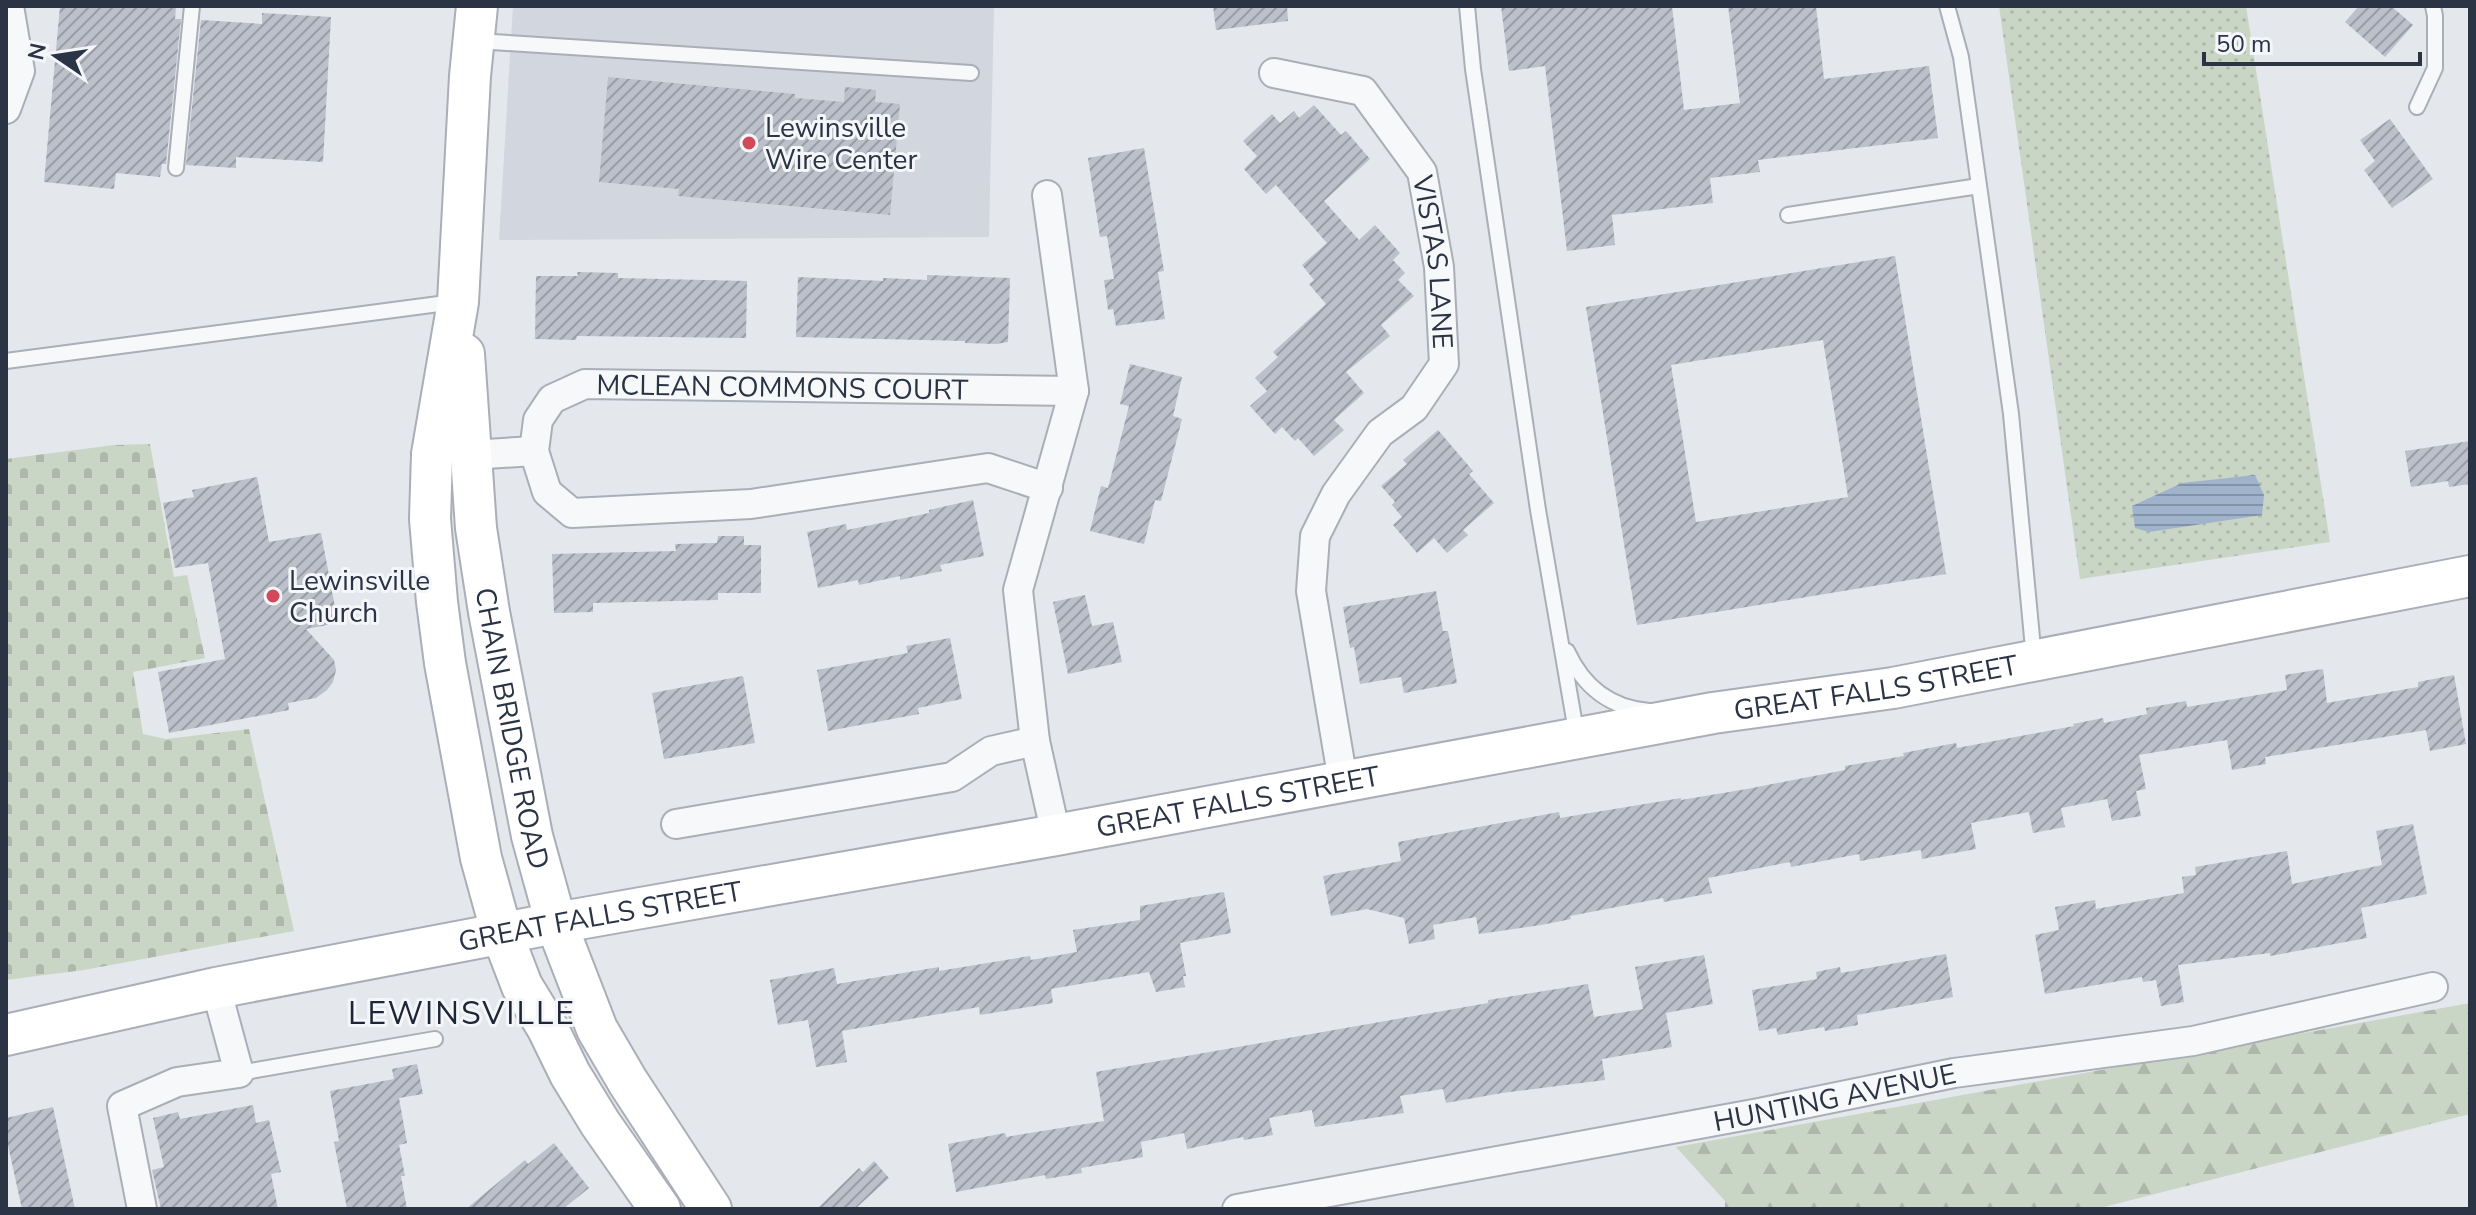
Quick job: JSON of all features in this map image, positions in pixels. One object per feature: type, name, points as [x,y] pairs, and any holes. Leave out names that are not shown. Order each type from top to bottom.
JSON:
[{"type":"main road","name":"CHAIN BRIDGE ROAD","points":[[475,23],[458,302],[432,454],[430,519],[437,602],[466,782],[481,858],[502,934],[522,986],[570,1074],[660,1209]]},
{"type":"main road","name":"CHAIN BRIDGE ROAD","points":[[458,302],[476,528],[489,612],[532,836],[556,923],[597,1029],[711,1209]]},
{"type":"main road","name":"GREAT FALLS STREET","points":[[6,1035],[216,988],[556,923],[1056,835],[1713,713],[1893,688],[2470,576]]},
{"type":"street","points":[[6,109],[20,71],[9,6]]},
{"type":"street","name":"VISTAS LANE","points":[[1274,73],[1363,91],[1422,172],[1439,267],[1444,364],[1414,408],[1380,433],[1336,494],[1315,536],[1311,591],[1343,781]]},
{"type":"street","points":[[1047,195],[1074,391],[1018,590],[1035,741],[1056,835]]},
{"type":"street","name":"MCLEAN COMMONS COURT","points":[[534,451],[538,420],[552,399],[585,384],[1074,391]]},
{"type":"street","points":[[471,455],[534,451],[547,492],[572,513],[751,504],[988,468],[1048,488]]},
{"type":"street","points":[[676,824],[952,777],[991,751],[1035,741]]},
{"type":"street","name":"HUNTING AVENUE","points":[[1237,1209],[1759,1113],[1954,1073],[2193,1041],[2433,987]]},
{"type":"street","points":[[142,1209],[122,1106],[177,1082],[239,1073],[216,988]]},
{"type":"lane","points":[[176,168],[192,6]]},
{"type":"lane","points":[[1467,6],[1473,69],[1538,510],[1577,738]]},
{"type":"lane","points":[[1947,6],[1961,57],[2011,414],[2034,661]]},
{"type":"lane","points":[[2417,107],[2435,68],[2433,6]]},
{"type":"lane","points":[[475,23],[971,73]]},
{"type":"lane","points":[[1788,215],[1979,186]]},
{"type":"lane","points":[[6,361],[458,302]]},
{"type":"lane","points":[[1559,633],[1579,674],[1595,691],[1614,703],[1637,710],[1713,713]]},
{"type":"lane","points":[[239,1073],[435,1039]]},
{"type":"shaded area","points":[[513,6],[994,6],[989,237],[499,240]]},
{"type":"green space","points":[[1999,6],[2246,6],[2330,542],[2080,579]]},
{"type":"green space","points":[[150,444],[174,577],[187,575],[205,658],[133,672],[143,734],[166,739],[249,729],[294,931],[84,970],[6,980],[6,459],[114,445]]},
{"type":"green space","points":[[2470,1003],[2470,1114],[2096,1209],[1725,1209],[1725,1201],[1676,1147]]},
{"type":"water","points":[[2255,475],[2264,495],[2262,515],[2149,532],[2135,528],[2132,506],[2182,483]]},
{"type":"building","points":[[60,6],[176,6],[175,19],[181,19],[166,164],[162,164],[160,177],[116,173],[114,189],[44,182]]},
{"type":"building","points":[[1213,6],[1287,6],[1288,21],[1216,30]]},
{"type":"building","points":[[1501,6],[1672,6],[1684,110],[1740,103],[1728,6],[1816,6],[1824,79],[1929,66],[1938,138],[1758,160],[1760,172],[1710,178],[1713,203],[1612,215],[1615,245],[1567,251],[1545,66],[1509,71]]},
{"type":"building","points":[[2359,6],[2391,6],[2413,25],[2385,57],[2345,22]]},
{"type":"building","points":[[262,13],[331,17],[323,162],[236,157],[236,168],[186,165],[201,20],[262,24]]},
{"type":"building","name":"Lewinsville Wire Center","points":[[608,77],[795,94],[795,98],[844,102],[845,87],[876,90],[875,102],[900,104],[890,215],[678,196],[679,189],[599,182]]},
{"type":"building","points":[[1314,105],[1341,135],[1346,131],[1370,159],[1324,201],[1359,240],[1375,225],[1400,253],[1393,260],[1405,273],[1398,280],[1414,296],[1381,325],[1390,336],[1346,372],[1364,393],[1334,420],[1344,430],[1314,456],[1298,438],[1295,441],[1282,427],[1275,434],[1250,406],[1267,391],[1255,378],[1278,357],[1273,352],[1326,304],[1309,284],[1314,280],[1302,265],[1327,243],[1276,185],[1266,194],[1244,169],[1257,156],[1243,141],[1272,114],[1280,123],[1294,111],[1299,118]]},
{"type":"building","points":[[2390,119],[2433,179],[2392,208],[2364,170],[2375,161],[2360,140]]},
{"type":"building","points":[[1144,148],[1164,271],[1158,272],[1165,319],[1116,326],[1113,309],[1108,310],[1104,280],[1114,279],[1107,236],[1100,237],[1088,158]]},
{"type":"building","points":[[1895,256],[1946,574],[1637,625],[1586,307]],"holes":[[[1823,340],[1848,497],[1696,522],[1671,365]]]},
{"type":"building","points":[[577,272],[618,273],[618,278],[747,281],[746,338],[577,336],[576,340],[535,339],[536,276],[578,276]]},
{"type":"building","points":[[927,275],[1010,278],[1008,342],[796,337],[798,277],[883,281],[883,278],[927,280]]},
{"type":"building","points":[[1130,364],[1182,377],[1173,416],[1182,419],[1161,501],[1155,500],[1144,544],[1090,531],[1101,486],[1108,488],[1129,406],[1120,404]]},
{"type":"building","points":[[1438,430],[1473,471],[1469,474],[1494,503],[1463,530],[1468,535],[1447,553],[1434,538],[1417,553],[1393,525],[1402,517],[1392,505],[1395,502],[1381,486],[1407,464],[1403,460]]},
{"type":"building","points":[[2470,441],[2470,484],[2449,487],[2448,481],[2411,487],[2405,451]]},
{"type":"building","name":"Lewinsville Church","points":[[257,477],[269,542],[321,533],[338,623],[306,629],[334,660],[336,670],[333,682],[316,698],[288,703],[289,710],[169,733],[158,672],[225,659],[208,563],[175,568],[163,503],[194,497],[192,490]]},
{"type":"building","points":[[973,500],[984,556],[940,565],[942,571],[900,580],[900,576],[859,585],[858,580],[818,588],[807,532],[846,524],[847,530],[929,513],[929,510]]},
{"type":"building","points":[[718,536],[744,536],[744,545],[761,545],[761,593],[718,593],[718,600],[593,603],[593,612],[554,613],[552,554],[676,551],[675,544],[717,543]]},
{"type":"building","points":[[1436,591],[1443,631],[1448,631],[1457,683],[1404,693],[1401,677],[1360,684],[1343,607]]},
{"type":"building","points":[[1085,595],[1092,626],[1113,622],[1122,662],[1068,674],[1053,602]]},
{"type":"building","points":[[950,638],[962,699],[918,708],[919,714],[828,731],[817,670],[908,653],[906,646]]},
{"type":"building","points":[[2323,669],[2327,703],[2418,687],[2418,682],[2454,675],[2466,744],[2430,751],[2426,730],[2265,757],[2266,764],[2232,770],[2227,740],[2139,755],[2146,789],[2136,791],[2141,816],[2112,821],[2107,799],[2061,808],[2065,827],[2033,833],[2029,812],[1971,823],[1976,849],[1922,859],[1921,850],[1860,861],[1859,854],[1791,867],[1790,862],[1708,878],[1712,893],[1664,902],[1663,898],[1570,916],[1571,919],[1541,925],[1479,934],[1476,917],[1433,925],[1435,939],[1409,944],[1404,918],[1367,909],[1331,916],[1323,876],[1401,861],[1398,842],[1559,812],[1560,818],[1747,789],[1845,770],[1845,766],[1956,743],[1957,748],[2103,718],[2104,723],[2147,714],[2146,708],[2186,701],[2187,707],[2287,690],[2285,675]]},
{"type":"building","points":[[743,676],[755,743],[664,759],[652,693]]},
{"type":"building","points":[[2413,824],[2427,894],[2361,908],[2367,938],[2270,956],[2270,953],[2178,965],[2184,1002],[2161,1006],[2156,980],[2143,982],[2142,977],[2045,994],[2035,935],[2059,930],[2055,907],[2095,900],[2096,909],[2184,893],[2182,877],[2196,875],[2195,867],[2287,851],[2292,884],[2382,865],[2376,831]]},
{"type":"building","points":[[1224,892],[1231,933],[1180,943],[1185,987],[1156,992],[1149,972],[1051,989],[1053,1003],[980,1015],[979,1007],[842,1031],[847,1062],[816,1067],[808,1020],[778,1025],[770,980],[834,968],[837,984],[939,967],[939,971],[1030,956],[1031,960],[1077,952],[1073,930],[1140,920],[1140,906]]},
{"type":"building","points":[[1946,954],[1953,997],[1857,1015],[1858,1025],[1825,1031],[1824,1027],[1778,1035],[1776,1028],[1759,1031],[1752,990],[1817,979],[1816,972],[1840,967],[1841,973]]},
{"type":"building","points":[[1704,955],[1713,1004],[1666,1013],[1672,1047],[1602,1059],[1605,1080],[1446,1103],[1443,1089],[1400,1096],[1404,1113],[1315,1127],[1312,1110],[1269,1118],[1273,1135],[1244,1140],[1243,1137],[1187,1149],[1184,1133],[1141,1142],[1143,1157],[1081,1168],[1082,1173],[1046,1179],[1045,1175],[956,1192],[948,1144],[1005,1133],[1006,1137],[1104,1121],[1096,1072],[1588,984],[1594,1017],[1643,1009],[1635,967]]},
{"type":"building","points":[[417,1064],[423,1094],[399,1098],[407,1143],[399,1145],[407,1209],[347,1209],[334,1142],[339,1141],[330,1091],[394,1079],[392,1069]]},
{"type":"building","points":[[253,1105],[256,1123],[269,1120],[281,1172],[271,1174],[278,1209],[161,1209],[152,1170],[164,1167],[153,1118],[178,1112],[180,1119]]},
{"type":"building","points":[[53,1107],[75,1209],[22,1209],[6,1136],[6,1118]]},
{"type":"building","points":[[554,1143],[589,1188],[563,1209],[466,1209],[525,1160],[528,1164]]},
{"type":"building","points":[[874,1161],[889,1178],[855,1209],[817,1209],[859,1168],[863,1172]]},
{"type":"place","name":"Lewinsville Wire Center","points":[[749,143]]},
{"type":"place","name":"Lewinsville Church","points":[[273,596]]},
{"type":"district","name":"LEWINSVILLE","points":[[462,1013]]}]
